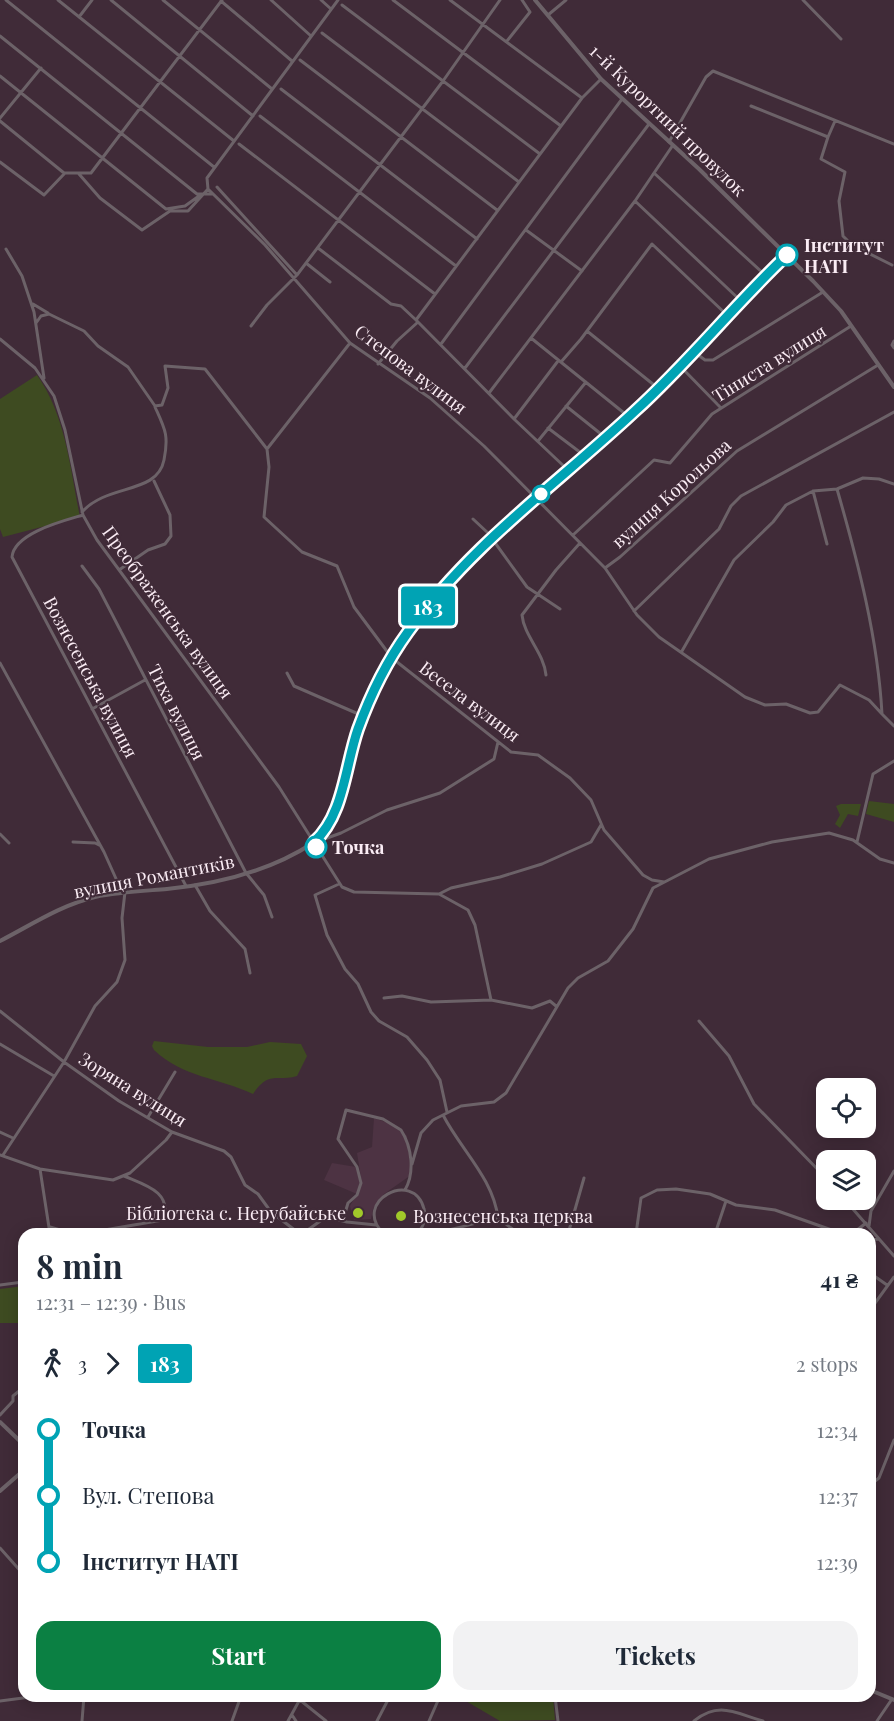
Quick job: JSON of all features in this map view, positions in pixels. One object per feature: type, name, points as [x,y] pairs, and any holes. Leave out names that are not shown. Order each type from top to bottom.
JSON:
[{"type":"street","points":[[6,0],[214,167]]},
{"type":"street","points":[[58,0],[234,141]]},
{"type":"street","points":[[79,17],[92,0]]},
{"type":"street","points":[[111,0],[253,116]]},
{"type":"street","points":[[163,0],[272,89]]},
{"type":"street","points":[[216,0],[221,1],[292,62]]},
{"type":"street","points":[[271,0],[311,36]]},
{"type":"street","points":[[321,0],[331,9]]},
{"type":"street","points":[[0,76],[166,209],[185,206],[208,189],[207,178],[214,167],[338,0]]},
{"type":"street","points":[[393,0],[399,2],[561,126]]},
{"type":"street","points":[[450,0],[582,98]]},
{"type":"street","points":[[251,326],[318,248],[443,81],[500,0]]},
{"type":"street","points":[[506,41],[530,12],[522,0]]},
{"type":"street","name":"1-й Курортний провулок","points":[[535,0],[601,79],[671,143],[823,292],[851,326],[894,387]]},
{"type":"street","points":[[548,15],[566,0]]},
{"type":"street","points":[[803,0],[841,39]]},
{"type":"street","points":[[41,68],[0,119],[64,173],[91,173],[221,1]]},
{"type":"street","points":[[342,4],[540,154]]},
{"type":"street","points":[[322,33],[519,182]]},
{"type":"street","points":[[0,36],[201,195],[215,194]]},
{"type":"street","points":[[300,60],[498,210]]},
{"type":"street","points":[[489,393],[635,201],[671,143],[706,77],[713,71],[894,144]]},
{"type":"street","points":[[378,363],[417,321],[582,98],[601,79]]},
{"type":"street","points":[[281,89],[477,238]]},
{"type":"street","points":[[441,344],[622,99]]},
{"type":"street","points":[[751,106],[828,137]]},
{"type":"street","points":[[260,116],[456,267]]},
{"type":"street","points":[[835,121],[821,159],[845,172],[839,201],[843,236],[852,245],[892,265]]},
{"type":"street","points":[[465,368],[650,124]]},
{"type":"street","points":[[239,144],[435,294]]},
{"type":"street","points":[[0,162],[45,195],[64,173]]},
{"type":"street","points":[[654,172],[765,275]]},
{"type":"street","points":[[79,174],[100,198],[142,230],[170,211],[188,211],[201,195]]},
{"type":"street","points":[[217,187],[297,275]]},
{"type":"street","name":"Степова вулиця","points":[[208,189],[265,245],[350,343],[459,421],[604,568],[634,611],[659,637],[745,697],[765,705],[786,704],[810,713],[818,712],[840,685],[869,700],[882,714]]},
{"type":"street","points":[[635,201],[741,301]]},
{"type":"street","points":[[526,230],[582,271]]},
{"type":"street","points":[[514,419],[587,331],[652,244],[728,316]]},
{"type":"street","points":[[318,248],[391,304],[401,306],[569,471]]},
{"type":"street","name":"Преображенська вулиця","points":[[6,249],[22,276],[31,303],[44,378]]},
{"type":"street","points":[[314,842],[333,816],[363,716],[392,658],[439,592],[490,538],[569,471],[659,389],[765,275],[787,255]]},
{"type":"street","points":[[306,263],[330,282]]},
{"type":"street","points":[[694,352],[705,360],[713,360],[823,292]]},
{"type":"street","points":[[31,303],[84,332],[103,350],[128,367],[155,406],[168,437],[163,465],[154,480],[99,498],[82,514]]},
{"type":"street","points":[[36,323],[40,316],[49,314]]},
{"type":"street","name":"Тіниста вулиця","points":[[573,535],[654,460],[670,463],[705,421],[721,408],[851,326]]},
{"type":"street","points":[[587,331],[659,389]]},
{"type":"street","points":[[531,338],[629,417]]},
{"type":"street","name":"Преображенська вулиця","points":[[0,339],[44,378],[59,409],[82,514],[119,570],[279,787],[339,885]]},
{"type":"street","points":[[155,406],[162,405],[167,393],[165,366],[205,369],[267,449],[350,343]]},
{"type":"street","name":"вулиця Корольова","points":[[604,568],[620,558],[737,451],[878,365]]},
{"type":"street","points":[[681,367],[721,408]]},
{"type":"street","points":[[537,441],[586,382]]},
{"type":"street","points":[[566,406],[606,438]]},
{"type":"street","points":[[634,611],[719,528],[731,506],[741,496],[894,412]]},
{"type":"street","points":[[548,428],[585,456]]},
{"type":"street","name":"Весела вулиця","points":[[267,449],[269,467],[264,517],[303,552],[337,566],[354,607],[392,658],[511,752],[532,754],[545,759],[570,778],[591,801],[601,825],[643,875],[652,880]]},
{"type":"street","points":[[682,651],[734,560],[773,522],[786,505],[813,491],[837,489],[867,477],[894,484]]},
{"type":"street","points":[[119,570],[148,549],[165,544],[171,536],[172,522],[167,505],[162,502],[154,480]]},
{"type":"street","points":[[837,489],[876,645],[882,691],[882,714],[894,726]]},
{"type":"street","points":[[813,491],[827,544]]},
{"type":"street","name":"Вознесенська вулиця","points":[[82,514],[35,530],[13,551],[12,557],[186,886]]},
{"type":"street","points":[[473,519],[520,579],[536,594],[560,609]]},
{"type":"street","points":[[546,675],[542,658],[522,619],[524,611],[580,543]]},
{"type":"street","name":"Тиха вулиця","points":[[82,566],[99,590],[246,873],[264,895],[272,917]]},
{"type":"street","points":[[0,663],[104,852],[123,892],[125,960],[120,977],[95,1006],[64,1062],[1,1155],[40,1169],[108,1180],[124,1176],[166,1140],[172,1132]]},
{"type":"street","points":[[287,674],[294,686],[363,716]]},
{"type":"street","points":[[92,710],[145,680]]},
{"type":"street","points":[[314,842],[341,833],[387,810],[455,785],[494,759],[498,741]]},
{"type":"street","points":[[856,842],[873,774],[894,761]]},
{"type":"street","points":[[447,1112],[440,1080],[427,1060],[407,1038],[379,1021],[366,1004],[358,984],[345,969],[327,935],[316,900],[319,892],[339,885],[354,892],[440,894],[461,885],[500,877],[542,864],[591,842],[601,825]]},
{"type":"street","points":[[653,888],[709,859],[772,842],[829,833],[856,842],[880,859],[894,862]]},
{"type":"street","points":[[0,834],[9,843]]},
{"type":"street","points":[[73,842],[95,843],[100,846]]},
{"type":"street","name":"вулиця Романтиків","points":[[0,941],[74,903],[123,892],[230,880],[272,864],[314,842]]},
{"type":"street","points":[[411,1164],[421,1133],[442,1115],[476,1103],[487,1104],[502,1098],[572,983],[608,961],[633,929],[653,888],[652,880],[664,882]]},
{"type":"street","points":[[195,885],[210,911],[245,949],[250,973]]},
{"type":"street","points":[[440,894],[468,910],[475,925],[491,1000]]},
{"type":"street","points":[[384,998],[402,996],[431,1002],[491,1000],[523,1008],[539,1007],[550,1001],[556,1006]]},
{"type":"street","name":"Зоряна вулиця","points":[[0,1011],[64,1062],[148,1118],[172,1132],[224,1151],[231,1157],[245,1185],[258,1194],[271,1212],[293,1228]]},
{"type":"street","points":[[699,1021],[729,1056],[754,1104],[816,1168]]},
{"type":"street","points":[[0,1044],[54,1076]]},
{"type":"street","points":[[148,1118],[175,1072]]},
{"type":"street","points":[[343,1220],[342,1216],[346,1213],[348,1203],[357,1196],[361,1183],[357,1167],[338,1139],[346,1110],[383,1119],[399,1128],[405,1136],[412,1179],[405,1190]]},
{"type":"street","points":[[442,1115],[481,1173],[494,1201],[498,1218],[511,1228]]},
{"type":"street","points":[[0,1132],[13,1138]]},
{"type":"street","points":[[40,1169],[49,1227],[53,1228]]},
{"type":"street","points":[[861,1228],[867,1224],[871,1211],[894,1171]]},
{"type":"street","points":[[116,1228],[163,1220],[165,1205],[160,1194],[124,1176]]},
{"type":"street","points":[[570,1228],[584,1178]]},
{"type":"street","points":[[637,1228],[639,1202],[649,1192],[676,1189],[710,1194],[726,1201],[775,1210],[826,1228]]},
{"type":"street","points":[[378,1228],[374,1212],[380,1199],[393,1191],[405,1190],[417,1196],[422,1203],[425,1215],[423,1228]]},
{"type":"street","points":[[717,1228],[726,1201]]},
{"type":"street","points":[[855,1210],[870,1228]]},
{"type":"street","points":[[346,1213],[351,1221]]},
{"type":"street","points":[[309,1228],[324,1217],[376,1225]]},
{"type":"street","points":[[456,1228],[498,1218]]},
{"type":"street","points":[[420,1228],[423,1224]]},
{"type":"street","points":[[876,1235],[894,1256]]},
{"type":"street","points":[[876,1277],[887,1285]]},
{"type":"street","points":[[876,1301],[894,1277]]},
{"type":"street","points":[[0,1285],[18,1283]]},
{"type":"street","points":[[0,1415],[18,1392]]},
{"type":"street","points":[[0,1422],[18,1439]]},
{"type":"street","points":[[876,1480],[894,1440]]},
{"type":"street","points":[[0,1491],[18,1475]]},
{"type":"street","points":[[0,1548],[18,1568]]},
{"type":"street","points":[[876,1692],[893,1699],[877,1721]]},
{"type":"street","points":[[0,1701],[18,1699]]},
{"type":"street","points":[[82,1721],[84,1702]]},
{"type":"street","points":[[232,1721],[239,1702]]},
{"type":"street","points":[[288,1721],[298,1702]]},
{"type":"street","points":[[300,1702],[326,1721]]},
{"type":"street","points":[[377,1721],[387,1702]]},
{"type":"street","points":[[429,1721],[437,1702]]},
{"type":"street","points":[[556,1702],[558,1721]]},
{"type":"street","points":[[694,1721],[707,1711],[719,1708],[763,1721]]},
{"type":"street","points":[[292,1715],[296,1721]]},
{"type":"shaded area","points":[[374,1118],[396,1126],[407,1136],[411,1175],[384,1194],[373,1209],[371,1219],[354,1220],[350,1206],[362,1184],[357,1153],[372,1147]]},
{"type":"shaded area","points":[[332,1163],[356,1167],[360,1184],[357,1194],[324,1180]]},
{"type":"green space","points":[[37,375],[47,391],[61,425],[80,517],[3,537],[0,529],[0,399]]},
{"type":"green space","points":[[869,801],[894,804],[894,822],[866,814]]},
{"type":"green space","points":[[861,804],[858,816],[848,814],[840,828],[835,824],[840,815],[836,806]]},
{"type":"green space","points":[[154,1041],[208,1047],[247,1047],[270,1042],[301,1044],[307,1056],[297,1076],[269,1079],[253,1094],[177,1066],[154,1050],[152,1046]]},
{"type":"green space","points":[[18,1287],[18,1323],[0,1323],[0,1289]]},
{"type":"green space","points":[[468,1702],[553,1702],[555,1720],[500,1721]]},
{"type":"bus line","name":"183","points":[[316,847],[314,842],[321,836],[333,816],[363,716],[396,649],[426,609],[470,556],[659,389],[765,275],[787,255]]},
{"type":"place","name":"Інститут НАТІ","points":[[787,255]]},
{"type":"place","name":"Точка","points":[[316,847]]},
{"type":"place","name":"Бібліотека с. Нерубайське","points":[[358,1213]]},
{"type":"place","name":"Вознесенська церква","points":[[401,1216]]}]
